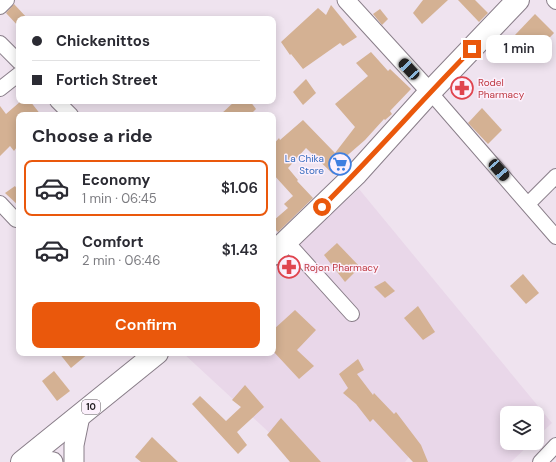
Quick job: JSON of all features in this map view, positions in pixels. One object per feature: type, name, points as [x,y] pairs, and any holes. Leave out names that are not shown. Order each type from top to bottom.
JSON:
[{"type":"highway","points":[[280,248],[357,173],[513,2]]},
{"type":"highway","name":"10","points":[[23,461],[153,356]]},
{"type":"main road","points":[[74,462],[74,445],[80,416]]},
{"type":"main road","points":[[23,461],[40,460],[53,462]]},
{"type":"street","points":[[0,7],[7,0]]},
{"type":"street","points":[[346,0],[430,92],[556,237]]},
{"type":"street","points":[[0,42],[16,59]]},
{"type":"street","points":[[0,89],[16,76]]},
{"type":"street","points":[[60,104],[68,112]]},
{"type":"street","points":[[528,204],[556,176]]},
{"type":"street","points":[[0,203],[16,220]]},
{"type":"street","points":[[280,248],[352,314]]},
{"type":"street","points":[[540,462],[556,445]]},
{"type":"shaded area","points":[[359,189],[538,406],[500,406],[500,450],[524,450],[511,462],[415,462],[409,457],[405,462],[301,462],[186,356],[276,356],[276,263]]},
{"type":"shaded area","points":[[544,413],[552,423],[544,430]]},
{"type":"building","points":[[423,0],[448,0],[422,24],[413,13]]},
{"type":"building","points":[[458,0],[475,0],[488,13],[479,22]]},
{"type":"building","points":[[14,4],[25,16],[16,16],[16,24],[6,13]]},
{"type":"building","points":[[331,5],[357,37],[343,46],[340,43],[303,69],[291,54],[290,55],[281,42],[318,8],[326,15]]},
{"type":"building","points":[[380,9],[388,19],[382,25],[373,14]]},
{"type":"building","points":[[535,14],[554,33],[534,54],[515,35]]},
{"type":"building","points":[[371,52],[388,71],[390,69],[411,89],[390,111],[392,114],[385,120],[384,119],[365,140],[342,160],[345,163],[333,174],[306,148],[288,168],[298,180],[297,181],[313,198],[278,232],[276,230],[276,218],[288,208],[284,204],[293,196],[276,177],[276,142],[279,138],[280,140],[303,120],[335,153],[355,127],[335,104],[368,76],[356,63]]},
{"type":"building","points":[[306,79],[316,93],[303,105],[293,92]]},
{"type":"building","points":[[18,104],[32,104],[39,112],[16,112],[16,148],[14,151],[10,146],[0,156],[0,106],[6,114]]},
{"type":"building","points":[[232,104],[252,104],[256,109],[253,112],[223,112]]},
{"type":"building","points":[[482,108],[502,130],[488,144],[468,123]]},
{"type":"building","points":[[15,186],[16,203],[5,193]]},
{"type":"building","points":[[337,243],[360,267],[345,282],[324,255]]},
{"type":"building","points":[[523,274],[539,293],[526,304],[510,286]]},
{"type":"building","points":[[385,281],[395,291],[385,298],[374,287]]},
{"type":"building","points":[[418,306],[435,332],[423,340],[404,318]]},
{"type":"building","points":[[295,310],[316,330],[297,350],[314,366],[299,379],[276,354],[276,327]]},
{"type":"building","points":[[61,356],[85,356],[71,368]]},
{"type":"building","points":[[358,359],[364,370],[357,374],[373,395],[374,393],[394,414],[396,412],[421,445],[428,462],[413,462],[373,419],[370,422],[356,404],[343,393],[348,388],[339,374]]},
{"type":"building","points":[[54,371],[70,391],[57,401],[42,381]]},
{"type":"building","points":[[245,385],[264,407],[237,432],[247,445],[238,454],[192,404],[200,396],[226,421],[241,407],[232,400]]},
{"type":"building","points":[[281,418],[321,462],[290,462],[267,435]]},
{"type":"building","points":[[152,437],[178,462],[141,462],[135,457]]},
{"type":"place","name":"Rodel Pharmacy","points":[[462,88]]},
{"type":"place","name":"La Chika Store","points":[[340,164]]},
{"type":"place","name":"Rojon Pharmacy","points":[[289,267]]},
{"type":"route","points":[[322,207],[357,173],[430,92],[472,49]]}]
